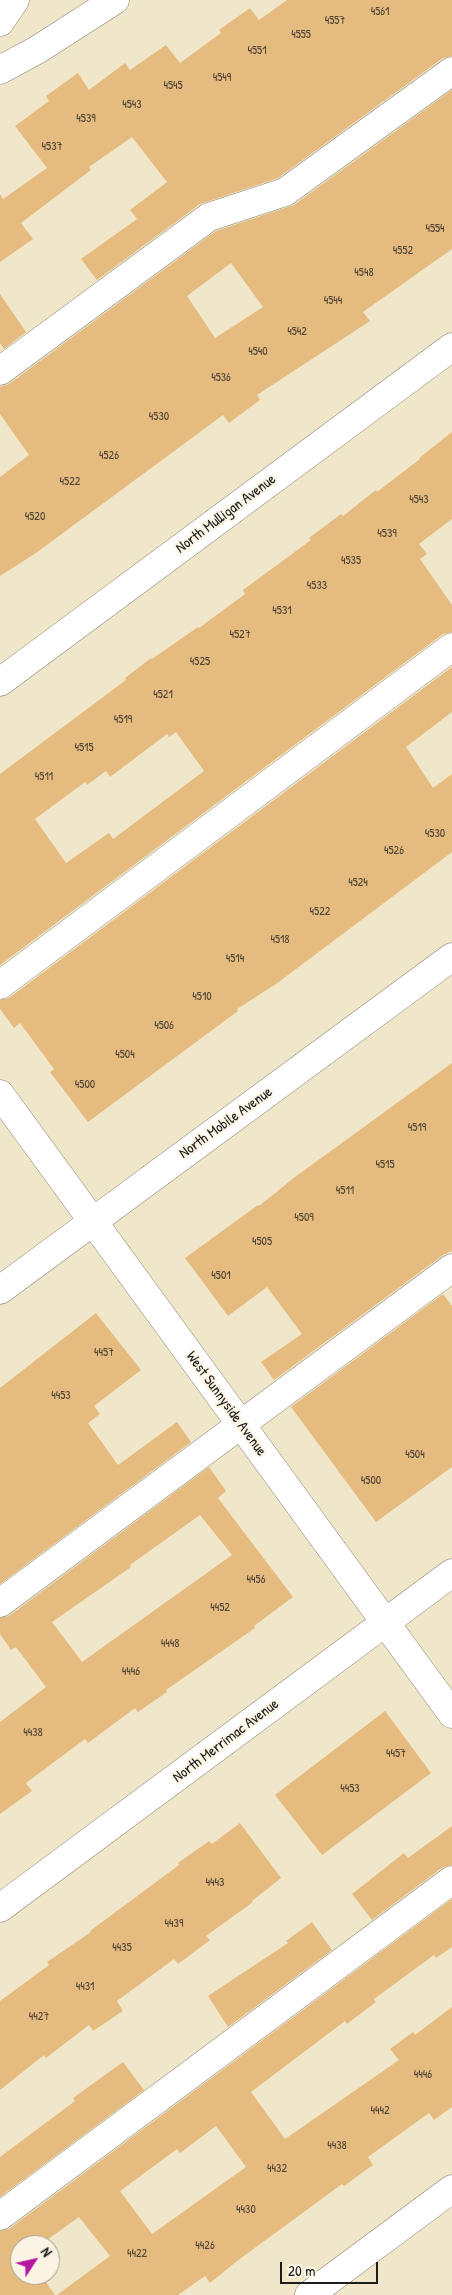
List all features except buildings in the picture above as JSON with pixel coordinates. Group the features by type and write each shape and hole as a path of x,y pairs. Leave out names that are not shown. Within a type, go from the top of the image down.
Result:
{"street":[{"path":"0,22 15,0"},
{"path":"0,70 37,50 115,0"},
{"path":"0,371 209,217 285,192 452,71"},
{"name":"North Mulligan Avenue","path":"0,682 452,347"},
{"path":"0,985 452,647"},
{"name":"North Mobile Avenue","path":"0,1290 452,957"},
{"name":"West Sunnyside Avenue","path":"0,1094 452,1714"},
{"path":"0,1603 452,1268"},
{"name":"North Merrimac Avenue","path":"0,1908 452,1574"},
{"path":"0,2216 452,1880"},
{"path":"309,2295 452,2189"}]}
